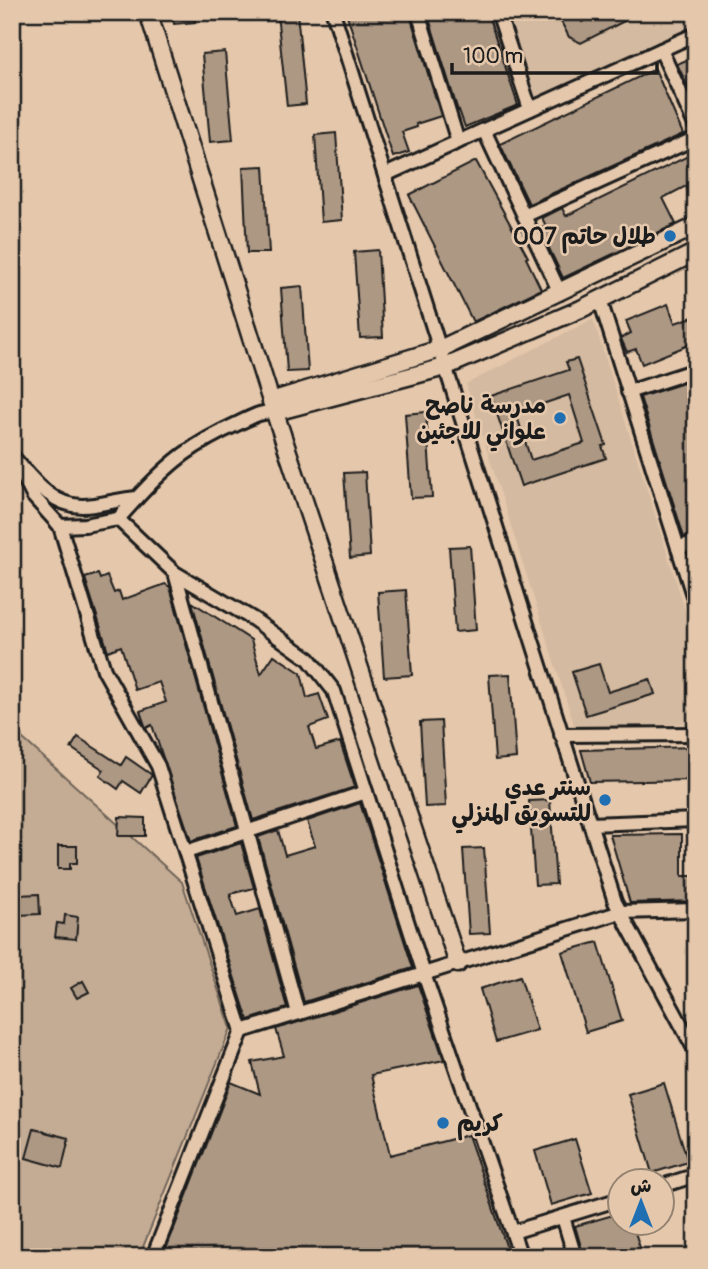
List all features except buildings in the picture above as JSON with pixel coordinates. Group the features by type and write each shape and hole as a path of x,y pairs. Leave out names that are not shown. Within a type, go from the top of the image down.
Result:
{"main road":[{"path":"147,15 270,408 458,964"},
{"path":"270,408 440,349 696,226"},
{"path":"270,408 445,367 600,300 696,252"}],"street":[{"path":"333,12 615,902 696,1052"},
{"path":"418,12 458,142"},
{"path":"498,12 530,109"},
{"path":"385,175 696,34"},
{"path":"661,50 696,127"},
{"path":"484,130 560,293"},
{"path":"524,216 696,138"},
{"path":"600,300 696,605"},
{"path":"628,392 696,370"},
{"path":"60,526 118,519 168,465 205,438 270,408"},
{"path":"13,456 44,491 64,504 84,506 137,498"},
{"path":"13,456 33,496 60,526 104,670 158,766 242,1031 153,1257"},
{"path":"118,519 175,573 253,619 309,659 334,691 424,974 521,1257"},
{"path":"678,548 696,542"},
{"path":"175,573 298,1013"},
{"path":"561,735 696,734"},
{"path":"186,852 366,792"},
{"path":"590,824 696,820"},
{"path":"242,1031 621,912 696,910"},
{"path":"676,1182 696,1175"},
{"path":"513,1232 606,1204"},
{"path":"563,1217 575,1257"}],"shaded area":[{"path":"507,12 696,12 696,25 535,99"},
{"path":"593,319 696,644 696,723 575,728 466,384"},
{"path":"12,729 182,882 231,1028 139,1257 12,1257"}],"place":[{"name":"طلال حاتم 007","path":"670,236"},
{"name":"مدرسة ناصح علواني للاجئين","path":"560,418"},
{"name":"سنتر عدي للتسويق المنزلي","path":"605,800"},
{"name":"كريم","path":"443,1123"}]}
